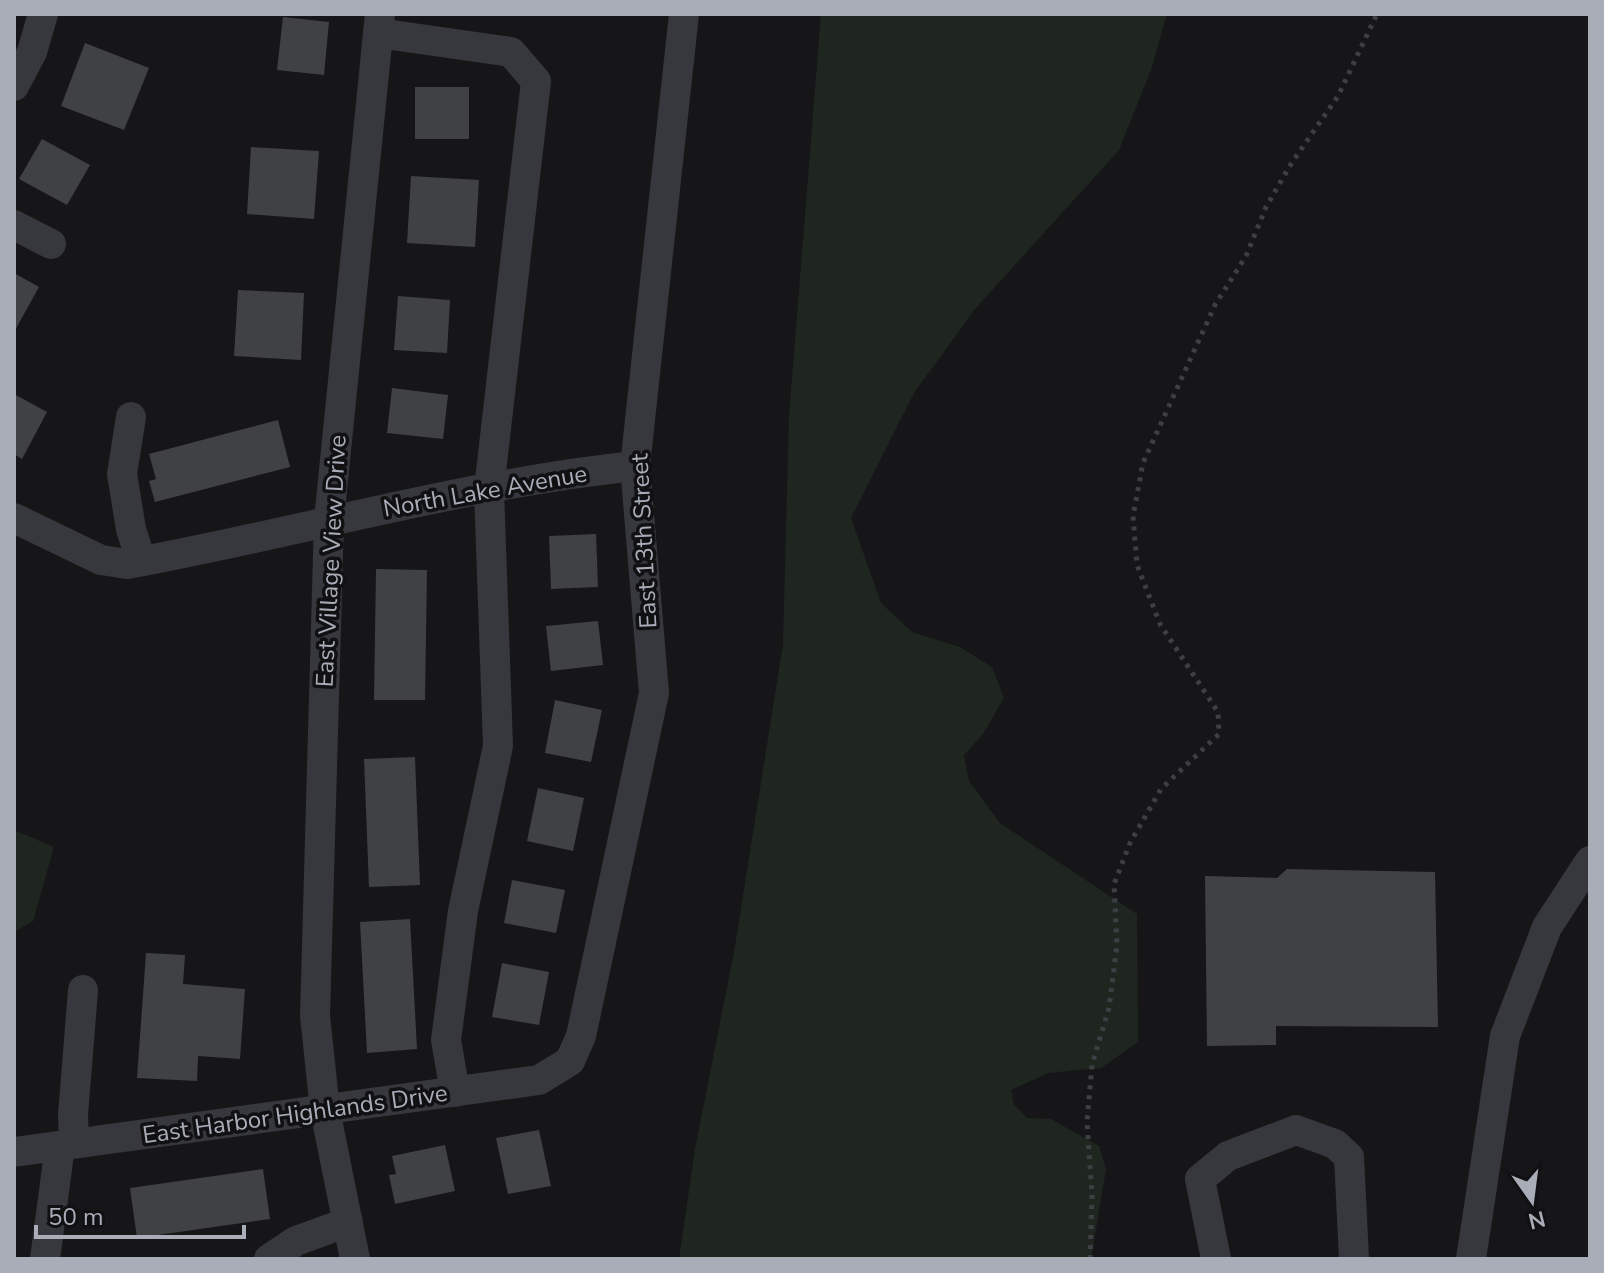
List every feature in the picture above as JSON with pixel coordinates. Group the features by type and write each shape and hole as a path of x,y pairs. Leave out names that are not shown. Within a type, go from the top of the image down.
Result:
{"street":[{"path":"14,86 32,52 43,14"},
{"name":"East 13th Street","path":"570,1061 581,1036 654,693 635,466 684,14"},
{"path":"379,23 511,52 536,81 489,489 498,746 463,911 446,1040 455,1092"},
{"name":"East Village View Drive","path":"325,1110 315,1016 329,520 379,23"},
{"path":"14,225 51,244"},
{"path":"131,417 122,474 131,529 141,561"},
{"name":"North Lake Avenue","path":"14,518 101,560 127,564 489,489 635,466"},
{"path":"1471,1259 1505,1036 1547,927 1590,861"},
{"path":"45,1259 73,1115 83,990"},
{"name":"East Harbor Highlands Drive","path":"14,1152 539,1080 570,1061"},
{"path":"325,1110 355,1259"},
{"path":"1216,1259 1200,1179 1228,1156 1296,1130 1335,1144 1349,1157 1354,1259"},
{"path":"269,1259 296,1241 348,1222"}],"path":[{"path":"1090,1259 1092,1195 1087,1122 1092,1065 1109,1008 1117,945 1114,884 1130,843 1161,789 1219,734 1218,712 1160,624 1137,565 1133,516 1143,463 1209,319 1246,256 1266,207 1291,164 1338,96 1377,14"}],"shaded area":[{"path":"821,14 1167,14 1151,70 1119,150 975,309 914,393 851,518 881,603 912,632 960,647 992,667 1004,698 983,734 964,755 969,781 1000,823 1137,914 1138,1042 1101,1068 1048,1073 1011,1090 1014,1105 1027,1118 1051,1119 1099,1146 1106,1169 1091,1259 679,1259 695,1149 734,952 783,644 789,416"},
{"path":"14,830 54,847 33,921 14,932"}],"building":[{"path":"283,17 329,22 324,75 277,70"},
{"path":"85,43 149,68 124,130 61,106"},
{"path":"415,87 469,87 469,139 415,139"},
{"path":"42,139 90,165 67,205 19,179"},
{"path":"251,147 319,151 314,219 247,214"},
{"path":"411,176 479,180 475,247 407,243"},
{"path":"14,273 39,287 14,332"},
{"path":"238,290 304,293 301,360 234,356"},
{"path":"398,296 450,300 447,353 394,350"},
{"path":"392,388 448,395 443,439 387,433"},
{"path":"14,394 47,412 22,459 14,454"},
{"path":"278,420 290,467 155,502 149,481 156,479 149,454"},
{"path":"596,534 598,587 551,589 549,536"},
{"path":"376,569 427,570 425,700 374,700"},
{"path":"598,621 603,665 551,671 546,626"},
{"path":"555,700 602,710 591,762 545,753"},
{"path":"415,757 420,885 369,887 364,759"},
{"path":"538,788 584,798 573,851 527,841"},
{"path":"1287,869 1435,872 1438,1027 1276,1026 1276,1045 1207,1046 1205,876 1277,878"},
{"path":"512,880 565,890 556,933 504,923"},
{"path":"410,919 417,1049 367,1053 360,922"},
{"path":"146,953 185,955 183,984 245,989 240,1059 198,1056 197,1081 137,1078"},
{"path":"502,963 549,972 539,1025 492,1017"},
{"path":"539,1130 551,1186 508,1194 496,1138"},
{"path":"445,1145 455,1191 395,1204 389,1175 396,1174 392,1156"},
{"path":"263,1169 270,1219 137,1238 130,1188"}]}
